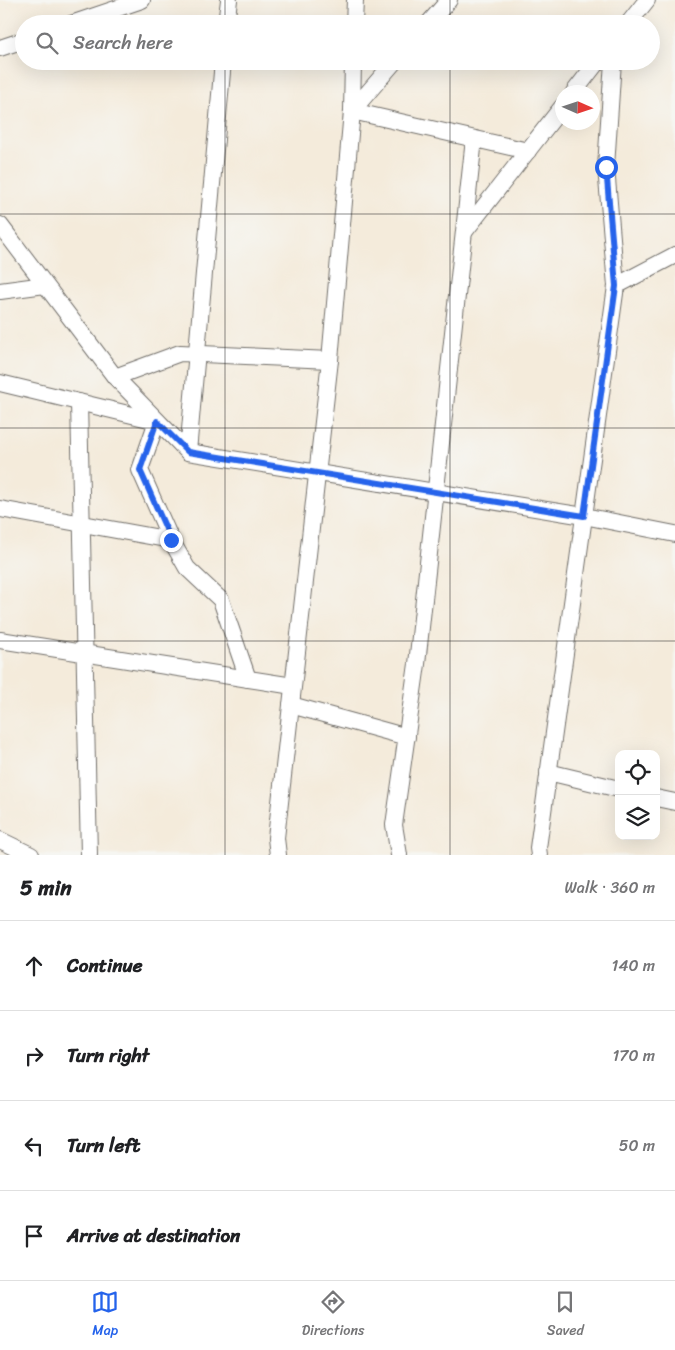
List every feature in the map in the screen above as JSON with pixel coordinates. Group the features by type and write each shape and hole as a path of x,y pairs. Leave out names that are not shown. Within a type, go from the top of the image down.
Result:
{"street":[{"path":"227,15 229,0"},
{"path":"354,15 355,0"},
{"path":"436,15 449,0"},
{"path":"635,15 647,0"},
{"path":"95,15 133,1"},
{"path":"0,48 15,43"},
{"path":"188,452 222,70"},
{"path":"278,855 276,838 330,360 352,111 353,70"},
{"path":"352,111 387,70"},
{"path":"579,85 591,70"},
{"path":"539,855 538,848 548,772 616,286 606,167 613,70"},
{"path":"352,111 528,151"},
{"path":"464,232 555,116"},
{"path":"399,855 394,825 417,664 474,139"},
{"path":"0,225 115,377 188,452 584,516 675,534"},
{"path":"616,286 675,255"},
{"path":"0,291 46,285"},
{"path":"115,377 180,353 330,360"},
{"path":"0,383 157,421"},
{"path":"79,402 89,855"},
{"path":"157,421 140,470 171,540 187,568 221,600 248,679"},
{"path":"0,510 171,540"},
{"path":"0,640 293,686"},
{"path":"291,705 407,737"},
{"path":"548,772 615,788"},
{"path":"660,799 675,802"},
{"path":"0,840 31,855"}],"route":[{"path":"171,540 140,470 157,421 188,452 584,516 616,286 606,167"}]}
